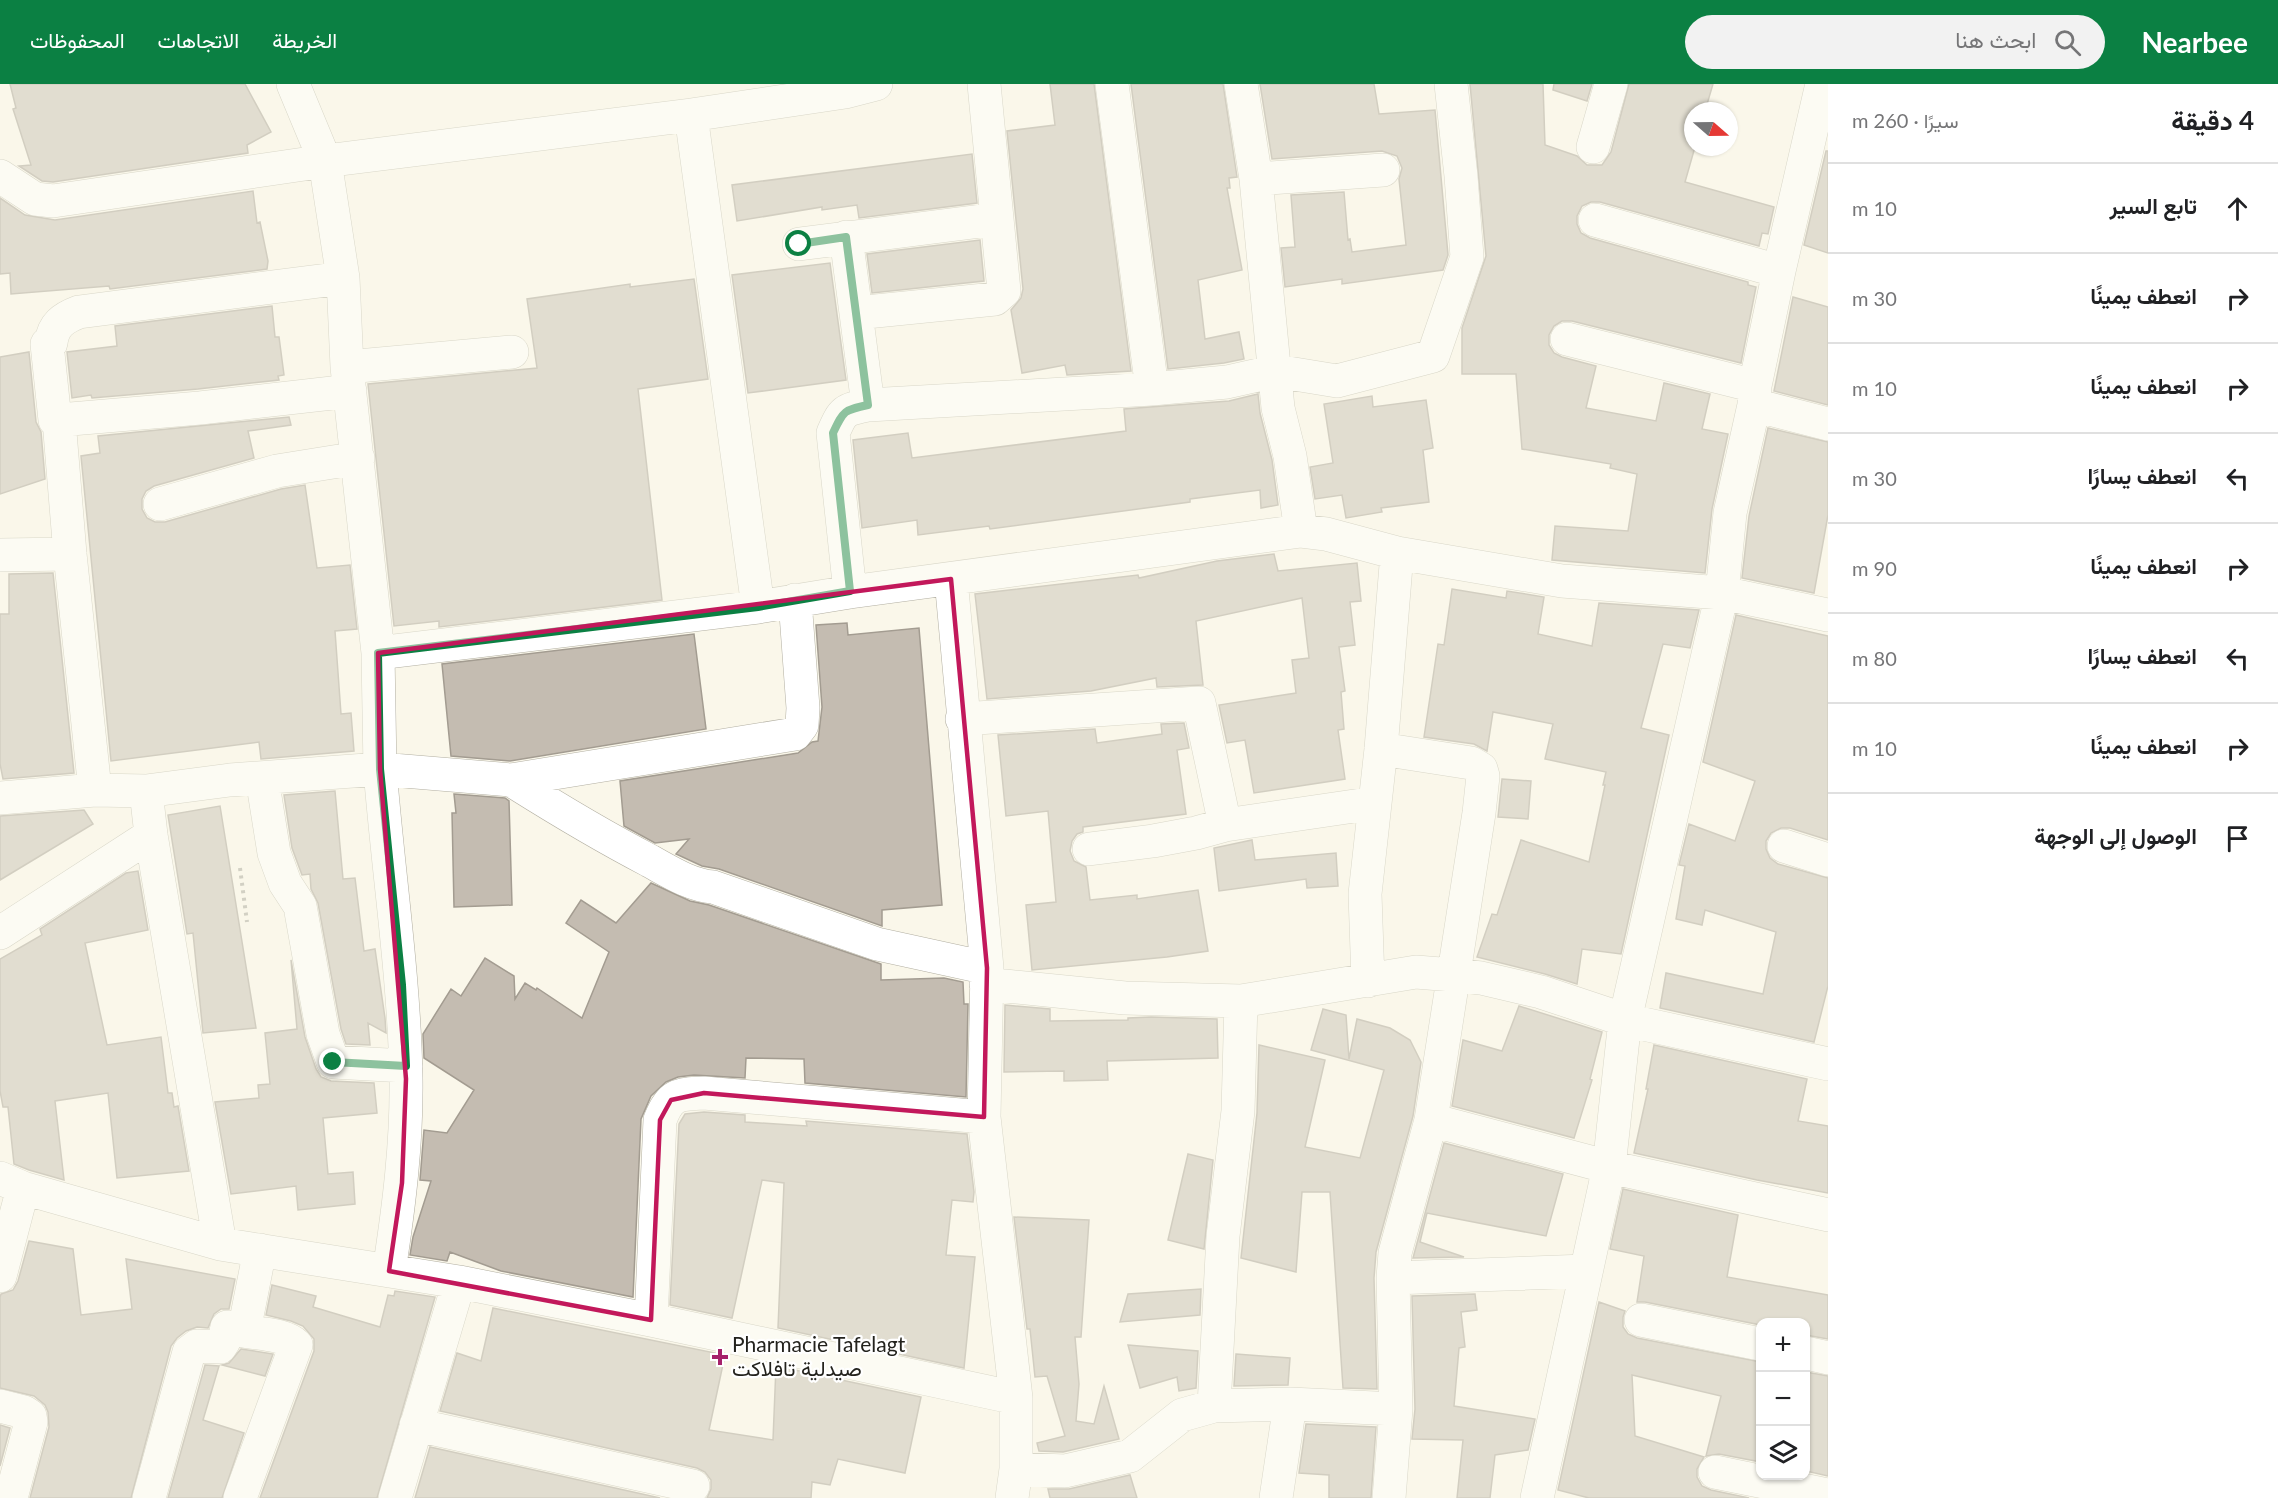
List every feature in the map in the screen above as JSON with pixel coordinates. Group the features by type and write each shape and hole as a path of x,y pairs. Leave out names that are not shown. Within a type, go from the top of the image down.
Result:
{"street":[{"path":"293,84 325,161 343,278 349,379 378,653 380,769 402,985 406,1066 402,1183 389,1271"},
{"path":"856,314 995,299 1002,295 1005,283 984,84"},
{"path":"1112,84 1152,390"},
{"path":"1241,84 1256,179 1278,408 1290,456 1301,531"},
{"path":"850,591 833,433 846,409 868,405 1152,390 1227,382 1276,371 1337,381 1433,356 1467,257 1451,84"},
{"path":"1593,147 1611,84"},
{"path":"1537,1498 1609,1167 1625,1020 1722,593 1730,513 1779,271 1822,84"},
{"path":"0,176 35,199 53,201 325,161 691,115 856,87"},
{"path":"691,115 758,607"},
{"path":"1256,179 1383,170"},
{"path":"799,244 997,219"},
{"path":"1595,220 1779,271"},
{"path":"846,237 868,405"},
{"path":"95,790 70,554 59,420 56,420 47,344 51,343 52,334 65,317 79,312 343,278"},
{"path":"1567,339 1754,395 1828,424"},
{"path":"59,420 200,408 349,379 512,352"},
{"path":"160,504 277,471 358,458"},
{"path":"378,653 758,607 850,591 1301,531 1326,534 1397,554 1562,581 1722,593 1828,615"},
{"path":"0,555 70,554"},
{"path":"1368,981 1365,894 1381,749 1397,554"},
{"path":"951,579 987,976 984,1117 1016,1398 1014,1484 1130,1456 1182,1415 1214,1406 1290,1404 1396,1408"},
{"path":"0,798 95,790 146,791 262,778 380,769 511,780 795,734 802,725 803,708 795,600"},
{"path":"962,719 1199,703 1225,825"},
{"path":"1381,749 1471,763 1481,769 1483,776 1431,1120 1395,1253 1393,1278 1396,1408 1389,1498"},
{"path":"262,778 274,853 285,883 300,906 323,1034 333,1062 406,1066"},
{"path":"511,780 599,835 669,872 877,944 987,976 1125,998 1241,1001 1416,972 1453,975 1481,978 1541,992 1625,1020 1828,1064"},
{"path":"146,791 151,835 220,1244"},
{"path":"1089,849 1175,837 1225,825 1375,803"},
{"path":"0,933 151,835"},
{"path":"1784,846 1828,860"},
{"path":"1214,1406 1223,1236 1238,1111 1241,1001"},
{"path":"651,1320 660,1120 665,1107 671,1100 681,1094 704,1093 984,1117"},
{"path":"1431,1120 1609,1167 1828,1215"},
{"path":"0,1276 12,1183 220,1244 459,1282 651,1320 1016,1398"},
{"path":"244,1330 260,1250"},
{"path":"1393,1278 1586,1271"},
{"path":"394,1498 459,1282"},
{"path":"1641,1320 1756,1343"},
{"path":"149,1498 189,1352 197,1346 220,1347 227,1327 283,1339 296,1345 240,1498"},
{"path":"1810,1354 1828,1358"},
{"path":"1276,1498 1290,1404"},
{"path":"0,1406 24,1412 30,1416 31,1422 11,1498"},
{"path":"416,1425 693,1486"},
{"path":"1715,1472 1828,1495"}],"highlighted area":[{"path":"951,579 987,968 984,1117 704,1093 671,1100 660,1120 651,1320 389,1271 402,1183 406,1079 380,769 378,653"}],"building":[{"path":"10,84 245,84 271,132 247,145 248,153 53,182 42,181 19,166 31,165 13,109 16,108"},
{"path":"1050,84 1094,84 1131,371 1067,375 1065,365 1022,373 1011,310 1021,298 1023,289 1007,131 1055,125"},
{"path":"1131,84 1223,84 1237,177 1229,178 1230,188 1227,188 1242,270 1198,280 1205,339 1239,332 1244,359 1168,369"},
{"path":"1260,84 1374,84 1379,114 1435,110 1448,255 1443,270 1342,284 1342,279 1285,287 1281,248 1295,247 1291,195 1344,192 1348,240 1350,239 1352,252 1406,245 1399,179 1402,168 1397,156 1382,151 1272,159"},
{"path":"1470,84 1543,84 1545,145 1577,156 1587,165 1602,165 1611,152 1629,84 1713,84 1708,102 1684,102 1684,156 1692,156 1685,182 1774,207 1768,234 1762,233 1759,246 1600,202 1591,202 1582,206 1577,216 1577,224 1581,233 1590,238 1748,282 1748,285 1756,287 1741,363 1572,321 1562,321 1554,326 1549,335 1549,345 1554,353 1596,366 1586,408 1656,421 1664,383 1710,394 1702,429 1728,434 1712,509 1705,573 1552,560 1555,526 1628,531 1637,474 1610,468 1611,464 1522,449 1516,374 1462,374 1462,328 1486,256"},
{"path":"1554,84 1592,84 1587,101 1553,90"},
{"path":"1826,151 1828,151 1828,253 1804,245"},
{"path":"972,154 977,203 859,218 857,205 822,210 822,207 737,221 732,185"},
{"path":"253,191 257,223 260,222 268,261 267,269 110,289 109,286 11,294 10,273 0,274 0,198 25,215 55,220"},
{"path":"980,240 984,281 872,293 867,254"},
{"path":"830,263 846,380 748,393 732,275"},
{"path":"694,279 708,379 638,389 662,600 439,627 439,621 394,626 368,384 537,368 527,299 630,284 630,287"},
{"path":"1793,297 1828,307 1828,405 1774,391"},
{"path":"272,306 275,337 279,337 284,375 278,376 279,380 198,389 72,398 67,352 117,346 115,326"},
{"path":"29,352 36,422 41,432 45,479 0,494 0,357"},
{"path":"1258,394 1260,413 1272,460 1278,505 1261,508 1260,490 1190,499 1190,502 990,529 989,526 918,535 917,520 862,528 853,440 908,433 912,458 1126,431 1124,409 1229,401"},
{"path":"1372,396 1373,407 1426,400 1433,448 1423,450 1429,502 1381,508 1382,512 1346,518 1342,495 1315,499 1310,467 1333,463 1324,404"},
{"path":"289,417 291,425 248,431 254,458 154,486 146,491 142,499 142,509 147,518 155,522 165,522 281,489 305,485 317,568 350,565 357,629 335,631 341,714 351,713 354,751 261,759 259,742 111,761 81,456 100,453 98,436"},
{"path":"1768,428 1828,442 1828,515 1814,593 1742,578 1749,516"},
{"path":"1274,554 1278,571 1357,563 1361,601 1350,602 1355,645 1339,647 1345,691 1341,692 1344,729 1338,730 1345,779 1254,793 1245,740 1227,743 1219,705 1296,693 1292,660 1309,658 1302,598 1196,621 1203,685 1157,687 1156,678 1091,691 987,699 975,594 1138,575 1139,578 1217,561"},
{"path":"53,573 74,773 3,779 0,764 0,614 9,614 9,574"},
{"path":"1452,589 1506,598 1507,591 1544,597 1538,634 1592,646 1599,603 1699,610 1690,648 1663,644 1641,728 1669,735 1621,954 1582,949 1577,984 1477,957 1492,914 1497,915 1521,840 1589,862 1606,772 1545,759 1553,724 1493,712 1487,751 1474,744 1424,737 1438,644 1444,645"},
{"path":"1736,615 1828,636 1828,840 1790,828 1781,828 1771,833 1766,841 1766,849 1770,858 1778,864 1828,878 1828,986 1814,1042 1660,1008 1666,973 1763,994 1776,932 1705,910 1702,925 1676,919 1685,866 1679,865 1689,824 1735,841 1755,781 1703,762"},
{"path":"847,623 848,635 919,628 942,905 882,910 882,926 719,869 702,866 676,854 689,839 655,843 624,826 620,781 798,753 812,742 818,741 822,707 816,625"},
{"path":"694,634 706,729 510,761 451,756 442,664"},
{"path":"1184,723 1189,748 1177,750 1186,814 1083,827 1083,832 1077,834 1072,841 1070,851 1074,861 1086,867 1090,900 1137,895 1137,899 1198,890 1208,951 1032,970 1026,905 1056,902 1048,811 1006,816 998,735 1095,729 1097,743 1162,734 1161,724"},
{"path":"1502,779 1531,781 1528,819 1498,817"},
{"path":"335,791 343,879 355,878 364,951 375,949 385,1018 386,1033 368,1023 370,1045 346,1044 341,1029 318,903 311,889 310,874 302,875 292,848 284,795"},
{"path":"454,794 505,798 509,801 512,905 454,907 452,813 456,813"},
{"path":"220,806 256,1028 203,1033 193,933 187,934 168,815"},
{"path":"84,810 93,824 0,880 0,816"},
{"path":"1252,840 1255,860 1336,853 1338,886 1307,888 1306,879 1219,891 1214,848"},
{"path":"138,871 148,930 85,943 107,1045 161,1037 168,1093 172,1093 174,1107 178,1106 189,1171 117,1178 108,1093 55,1101 64,1180 29,1170 14,1164 8,1107 3,1107 0,1091 0,959 42,935 40,929 126,873"},
{"path":"651,883 690,901 709,905 881,964 881,980 944,978 963,982 964,1004 968,1004 966,1097 805,1083 804,1059 746,1058 745,1078 694,1075 678,1077 666,1082 651,1096 641,1119 633,1297 501,1271 450,1252 447,1261 410,1255 413,1237 431,1181 420,1180 424,1130 447,1133 474,1090 424,1058 423,1034 451,989 461,996 485,958 514,976 515,999 525,983 536,990 537,988 582,1018 609,952 566,923 581,900 616,923"},
{"path":"291,960 305,1037 321,1077 331,1081 374,1083 377,1113 323,1118 328,1174 353,1172 355,1204 298,1210 296,1186 231,1194 215,1102 259,1098 258,1085 270,1084 265,1033 297,1029"},
{"path":"1005,1005 1050,1009 1050,1021 1128,1020 1128,1018 1151,1017 1217,1019 1218,1058 1107,1061 1108,1080 1064,1081 1064,1071 1004,1072"},
{"path":"1519,1006 1602,1032 1590,1079 1592,1080 1574,1138 1452,1106 1463,1040 1502,1051"},
{"path":"1323,1009 1346,1015 1349,1059 1357,1019 1390,1028 1410,1040 1421,1062 1413,1116 1376,1252 1374,1278 1377,1389 1343,1388 1330,1192 1302,1192 1296,1272 1241,1258 1257,1113 1259,1045 1325,1060 1305,1147 1360,1158 1384,1070 1311,1050"},
{"path":"1654,1045 1807,1079 1798,1121 1828,1126 1828,1193 1634,1153 1648,1089 1646,1089"},
{"path":"704,1112 745,1115 745,1122 807,1126 806,1121 967,1134 974,1192 973,1202 952,1200 946,1255 975,1257 964,1368 778,1328 784,1183 762,1180 732,1318 670,1305 679,1124 685,1114"},
{"path":"1444,1143 1563,1174 1546,1236 1427,1213 1420,1242 1464,1257 1413,1258"},
{"path":"1188,1154 1213,1160 1204,1249 1168,1240"},
{"path":"1623,1189 1738,1215 1727,1277 1828,1295 1828,1339 1810,1336 1810,1318 1756,1318 1756,1324 1637,1302 1644,1256 1610,1249"},
{"path":"1014,1217 1089,1220 1081,1337 1075,1337 1079,1384 1076,1421 1094,1424 1104,1386 1119,1439 1063,1452 1039,1451 1037,1443 1065,1436 1047,1376 1035,1377"},
{"path":"29,1241 73,1249 81,1315 132,1309 126,1259 235,1279 229,1309 221,1309 214,1314 208,1328 197,1327 186,1331 171,1346 131,1498 30,1498 49,1427 48,1412 45,1405 34,1396 0,1388 0,1297 1,1294 13,1290 18,1281"},
{"path":"272,1285 316,1296 313,1307 380,1327 388,1295 394,1296 395,1291 435,1297 377,1498 260,1498 314,1351 314,1339 303,1326 266,1315"},
{"path":"1201,1289 1200,1315 1120,1322 1128,1294"},
{"path":"1475,1294 1477,1310 1461,1312 1465,1347 1459,1348 1454,1406 1535,1419 1528,1450 1495,1455 1490,1498 1457,1498 1463,1440 1412,1439 1415,1409 1412,1296"},
{"path":"1599,1302 1625,1311 1623,1327 1628,1334 1637,1338 1756,1361 1756,1461 1719,1454 1706,1456 1721,1396 1632,1375 1635,1436 1704,1457 1697,1469 1697,1477 1702,1486 1749,1498 1589,1498 1558,1490"},
{"path":"493,1308 725,1355 709,1430 773,1440 776,1366 921,1397 905,1473 838,1459 830,1485 812,1482 811,1498 707,1498 711,1489 711,1480 705,1472 697,1468 440,1411 457,1353 481,1361"},
{"path":"1128,1345 1198,1351 1196,1388 1179,1391 1177,1377 1140,1388"},
{"path":"241,1349 273,1354 265,1376 222,1365 229,1363"},
{"path":"1236,1354 1290,1358 1288,1385 1234,1386"},
{"path":"205,1365 219,1366 203,1420 244,1433 222,1498 168,1498"},
{"path":"1810,1373 1828,1376 1828,1476 1810,1472"},
{"path":"1306,1424 1376,1427 1371,1498 1329,1498 1329,1475 1299,1473"},
{"path":"0,1425 10,1428 0,1466"},
{"path":"430,1447 660,1498 415,1498"},
{"path":"1130,1475 1137,1498 1050,1498 1048,1489 1069,1489"}],"place":[{"name":"Pharmacie Tafelagt صيدلية تافلاكت","path":"720,1357"}],"route":[{"path":"333,1062 406,1066 402,985 385,836 380,769 378,653 758,607 850,591 833,433 846,409 868,405 846,237 799,244"}]}
